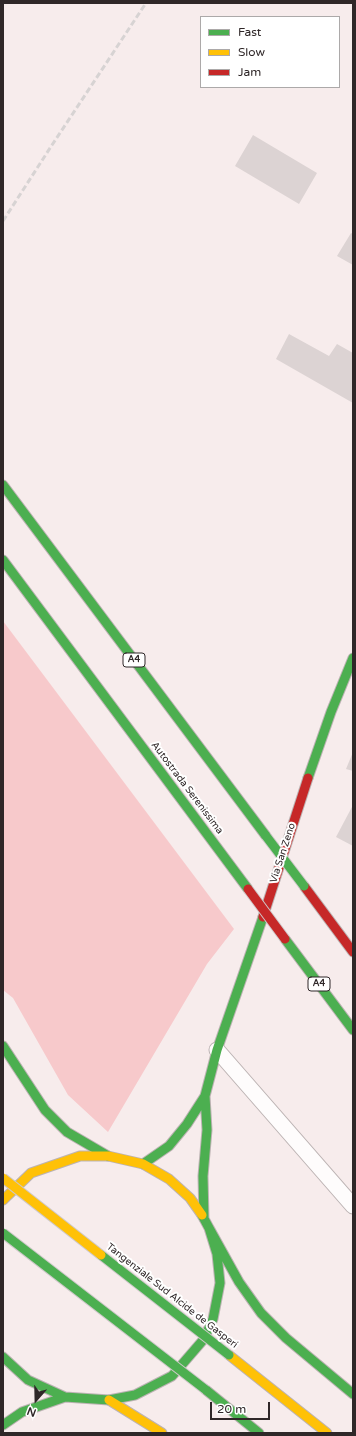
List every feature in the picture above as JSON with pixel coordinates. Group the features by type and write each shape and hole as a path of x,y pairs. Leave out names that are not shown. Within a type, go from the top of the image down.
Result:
{"main road":[{"name":"A4","path":"3,485 353,952"},
{"name":"Autostrada Serenissima","path":"3,560 353,1030"},
{"name":"Via San Zeno","path":"204,1219 203,1176 207,1130 205,1096 217,1050 252,950 299,804 331,712 353,658"},
{"path":"3,1046 45,1110 67,1132 108,1156"},
{"name":"Via San Zeno","path":"143,1164 169,1146 187,1124 205,1096"},
{"name":"Via San Zeno","path":"3,1200 31,1173 80,1156 108,1156 143,1164 170,1179 190,1198 204,1219 209,1228 217,1254 220,1283 213,1319 204,1339 172,1376 135,1395 109,1400 65,1397 28,1380 3,1358"},
{"name":"Tangenziale Sud Alcide de Gasperi","path":"3,1178 229,1354 327,1433"},
{"path":"209,1228 239,1282 261,1313 286,1338 353,1394"},
{"path":"3,1232 259,1433"},
{"name":"Via San Zeno","path":"3,1425 22,1412 65,1397"},
{"path":"109,1400 162,1433"}],"street":[{"path":"217,1050 353,1206"}],"shaded area":[{"path":"3,621 234,929 207,964 108,1132 68,1095 13,998 3,990"}],"building":[{"path":"253,135 317,173 299,204 235,166"},
{"path":"351,233 353,234 353,265 337,256"},
{"path":"289,334 329,356 337,344 353,353 353,403 276,359"},
{"path":"353,752 353,771 346,769"},
{"path":"353,805 353,846 336,837"}],"railway":[{"path":"3,221 146,3"}],"traffic: fast":[{"path":"3,485 266,836"},
{"path":"3,560 248,889"},
{"path":"308,778 331,712 353,658"},
{"path":"266,836 304,886"},
{"path":"143,1164 169,1146 187,1124 205,1096 217,1050 263,917"},
{"path":"285,939 353,1030"},
{"path":"3,1046 45,1110 67,1132 108,1156"},
{"path":"204,1219 203,1176 207,1130 205,1096"},
{"path":"3,1357 28,1380 65,1397 109,1400 135,1395 172,1376 204,1339 213,1319 220,1283 217,1254 209,1228 202,1215"},
{"path":"209,1228 239,1282 261,1313 286,1338 353,1394"},
{"path":"3,1233 206,1390"},
{"path":"101,1255 229,1355"},
{"path":"206,1390 259,1433"},
{"path":"3,1425 22,1412 65,1397"}],"traffic: slow":[{"path":"3,1200 31,1173 80,1156 108,1156 143,1164 169,1179 190,1198 202,1215"},
{"path":"3,1178 101,1255"},
{"path":"229,1355 327,1433"},
{"path":"109,1400 162,1433"}],"traffic: jam":[{"path":"263,917 308,778"},
{"path":"304,886 353,952"},
{"path":"248,889 285,939"}]}
